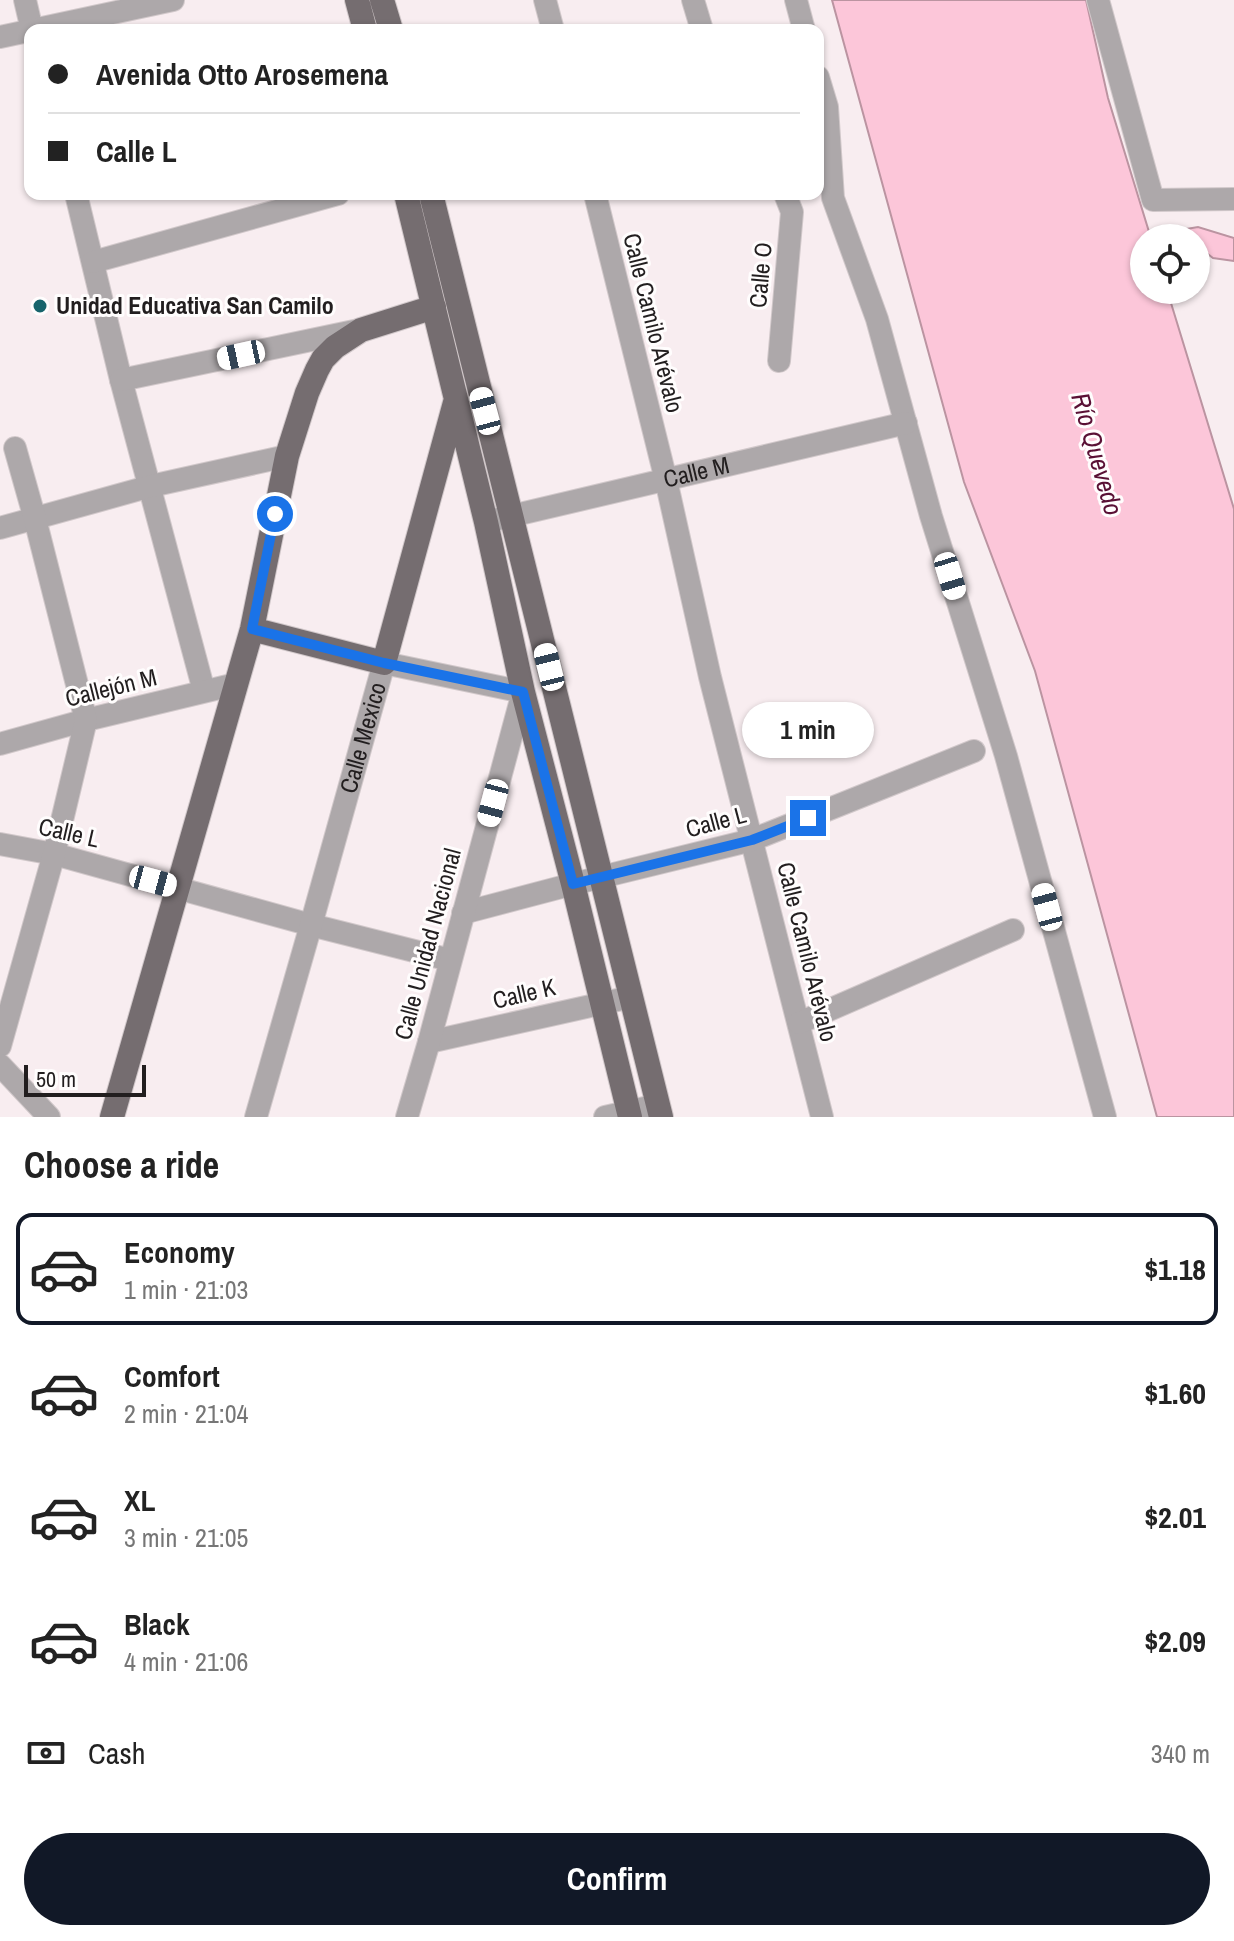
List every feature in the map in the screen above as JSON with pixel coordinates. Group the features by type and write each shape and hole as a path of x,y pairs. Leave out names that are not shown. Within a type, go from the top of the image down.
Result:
{"main road":[{"path":"357,0 363,24"},
{"path":"382,0 389,24"},
{"path":"407,200 457,396 523,692 602,1003 621,1115"},
{"path":"432,200 660,1111"},
{"path":"112,1117 252,629 287,456 307,393 323,359 335,347 361,330 434,307"},
{"name":"Calle Mexico","path":"384,663 457,396 471,358"},
{"path":"252,629 384,663"}],"street":[{"path":"25,0 31,24"},
{"path":"56,24 173,0"},
{"path":"545,0 551,24"},
{"path":"693,0 700,24"},
{"path":"796,0 802,24"},
{"path":"1098,0 1153,200 1234,199"},
{"path":"0,37 24,31"},
{"path":"824,97 833,198 877,319 931,516 1006,756 1105,1117"},
{"path":"78,200 121,380 204,691"},
{"path":"93,262 316,200"},
{"name":"Calle Camilo Arévalo","path":"596,200 666,480 710,677 822,1117"},
{"name":"Calle O","path":"779,361 792,212 787,200"},
{"path":"121,380 361,330"},
{"name":"Calle M","path":"486,522 906,423"},
{"path":"0,1046 54,854 86,720 15,448"},
{"path":"0,528 151,486 287,456"},
{"path":"384,663 523,692"},
{"name":"Calle Mexico","path":"256,1117 384,663"},
{"name":"Callejón M","path":"0,744 236,684"},
{"name":"Calle Unidad Nacional","path":"407,1117 523,692"},
{"name":"Calle L","path":"463,913 752,840 974,751"},
{"name":"Calle L","path":"0,844 54,854 450,960"},
{"path":"799,1023 1013,930"},
{"name":"Calle K","path":"429,1042 631,997"},
{"path":"0,1065 49,1117"},
{"path":"621,1115 660,1111"}],"water":[{"name":"Río Quevedo","path":"832,0 1086,0 1108,98 1147,224 1130,224 1130,304 1171,304 1234,509 1234,1117 1157,1117 1035,671 964,482"},
{"path":"1210,231 1234,238 1234,261 1210,256"}],"place":[{"name":"Unidad Educativa San Camilo","path":"40,306"}],"route":[{"path":"275,514 252,629 384,663 523,692 573,884 752,840 808,818"}]}
